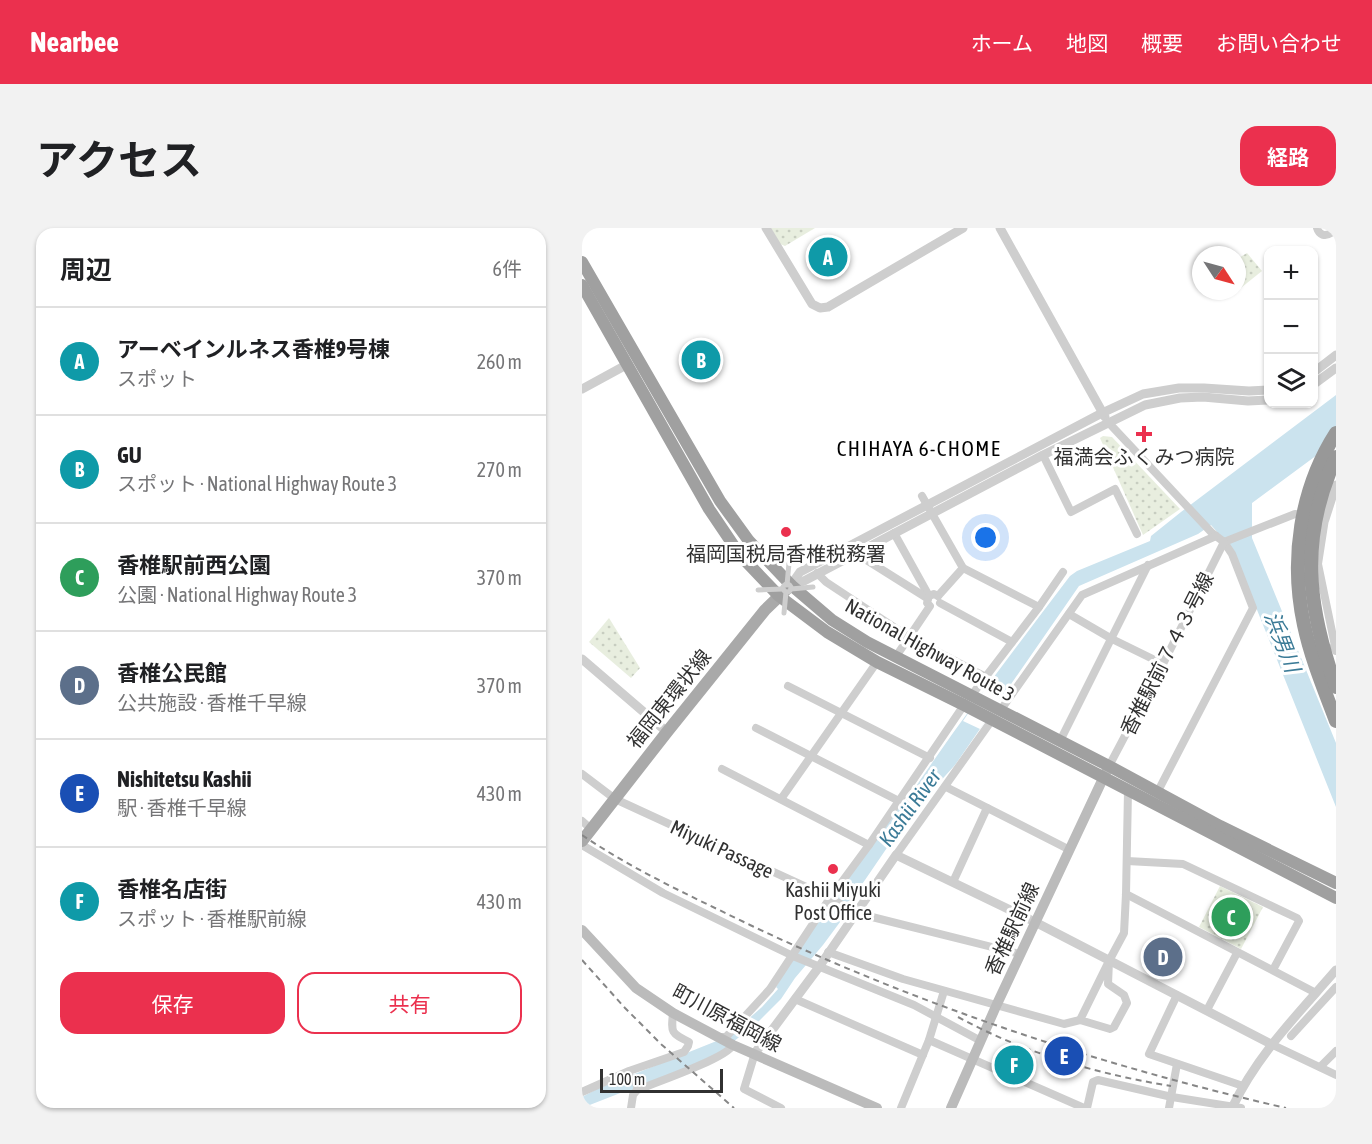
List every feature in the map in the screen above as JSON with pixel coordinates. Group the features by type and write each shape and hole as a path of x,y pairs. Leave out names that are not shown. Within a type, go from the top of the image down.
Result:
{"highway":[{"name":"National Highway Route 3","path":"582,262 720,501 786,589 827,632 877,662 968,700"},
{"name":"National Highway Route 3","path":"582,285 709,509 740,555 832,620 968,700 1106,772 1157,793 1336,883"},
{"path":"1336,433 1310,488 1300,536 1298,579 1304,626 1336,721"},
{"path":"1336,457 1316,515 1310,558 1310,578 1317,624 1336,687"},
{"name":"National Highway Route 3","path":"996,715 1060,741 1106,772 1128,791 1336,898"}],"main road":[{"name":"福岡東環状線","path":"582,843 587,825 615,799 765,610 786,589"},
{"name":"香椎駅前線","path":"951,1108 996,1004 1106,772"},
{"name":"町川原福岡線","path":"582,930 636,988 673,1013 733,1045 877,1108"}],"street":[{"path":"766,228 812,304 820,308 828,307 963,228"},
{"path":"1000,228 1102,413 1108,422 1224,542 1232,554 1253,608 1157,793"},
{"path":"1317,228 1321,234 1334,233"},
{"path":"1318,369 1336,355"},
{"path":"582,389 628,364"},
{"path":"1318,381 1336,368"},
{"path":"786,589 894,533 930,509 1102,413 1143,394 1179,388 1264,390"},
{"path":"786,589 800,572 1145,405 1180,398 1264,400"},
{"path":"1043,455 1071,512 1114,489 1137,534"},
{"path":"1336,485 1325,519 1318,564 1336,648"},
{"path":"922,496 963,568 1039,607"},
{"path":"1224,542 1295,514 1325,519"},
{"path":"894,533 929,600"},
{"path":"781,1108 744,1089 755,1053 819,967 852,910 946,787 1082,595 1214,534"},
{"name":"香椎駅前７４３号線","path":"1106,772 1224,542"},
{"path":"859,551 865,559 929,600 936,607 963,568"},
{"path":"784,613 789,563"},
{"path":"1060,741 1148,565"},
{"path":"717,1037 726,1037 770,989 968,700 1063,572"},
{"path":"817,573 826,582 909,637 986,677"},
{"path":"758,590 813,587"},
{"path":"895,658 934,594 939,600 1012,642"},
{"path":"1069,614 1112,639 1163,664"},
{"path":"582,659 667,732"},
{"path":"781,799 877,662"},
{"path":"788,686 930,758"},
{"path":"756,728 899,801"},
{"path":"722,769 869,845"},
{"name":"Miyuki Passage","path":"582,774 615,799 852,910 1020,954"},
{"path":"946,787 1070,850"},
{"path":"1080,1020 1124,933 1128,791"},
{"path":"953,882 987,808"},
{"path":"582,843 663,893 793,956 914,1005 981,1041"},
{"path":"896,855 1035,922 1271,1044 1336,1075"},
{"path":"1127,861 1183,864 1297,918 1299,921 1273,970"},
{"path":"1126,894 1316,993"},
{"path":"828,952 903,979 1064,1024 1080,1020 1110,1029 1127,1003 1124,995 1108,984 1109,961"},
{"path":"1207,1010 1238,953"},
{"path":"929,1040 1086,1108 1093,1082 1098,1080 1172,1097 1235,1108 1243,1086 1271,1044 1336,970"},
{"path":"1291,1036 1336,987"},
{"path":"901,1108 929,1040 944,991"},
{"path":"1177,995 1149,1054 1243,1086"},
{"path":"795,999 923,1055"},
{"path":"582,1092 630,1071 684,1052 688,1042 674,1035 673,1013"},
{"path":"631,1108 633,1095 637,1090 716,1058 731,1050 733,1045"},
{"path":"1320,1067 1336,1051"},
{"path":"1169,1108 1177,1064"},
{"path":"630,1071 637,1090"}],"green space":[{"path":"771,228 815,228 785,246 780,244"},
{"path":"1246,254 1262,271 1246,284"},
{"path":"1112,437 1180,509 1143,535 1100,438"},
{"path":"609,618 640,668 631,678 589,642"},
{"path":"1220,886 1263,907 1241,949 1199,927"}],"water":[{"path":"1336,395 1336,441 1252,503 1252,538 1336,743 1336,807 1233,550 1211,525 1198,534 1079,586 955,765 908,817 852,899 843,918 781,999 758,1022 733,1042 725,1052 632,1091 628,1090 582,1108 582,1097 729,1036 762,1007 778,989 776,987 798,949 898,808 908,798 967,714 1070,576 1150,541 1151,536 1181,512"}],"pier":[{"path":"984,690 1001,699 980,729 963,721"}],"railway":[{"path":"582,835 643,872 686,894 880,982 1013,1031 1081,1053 1286,1108"},
{"path":"582,960 662,1045 734,1108"},
{"path":"958,1017 1009,1041 1062,1060 1116,1075 1171,1086"}],"place":[{"name":"アーベインルネス香椎9号棟","path":"828,257"},
{"name":"GU","path":"701,360"},
{"name":"福満会ふくみつ病院","path":"1144,434"},
{"name":"福岡国税局香椎税務署","path":"786,532"},
{"name":"Kashii Miyuki Post Office","path":"833,869"},
{"name":"香椎駅前西公園","path":"1231,917"},
{"name":"香椎公民館","path":"1163,957"},
{"name":"Nishitetsu Kashii","path":"1064,1056"},
{"name":"香椎名店街","path":"1014,1065"}],"district":[{"name":"CHIHAYA 6-CHOME","path":"919,449"}],"water label":[{"name":"浜男川","path":"1282,642"},
{"name":"Kashii River","path":"910,808"}]}
